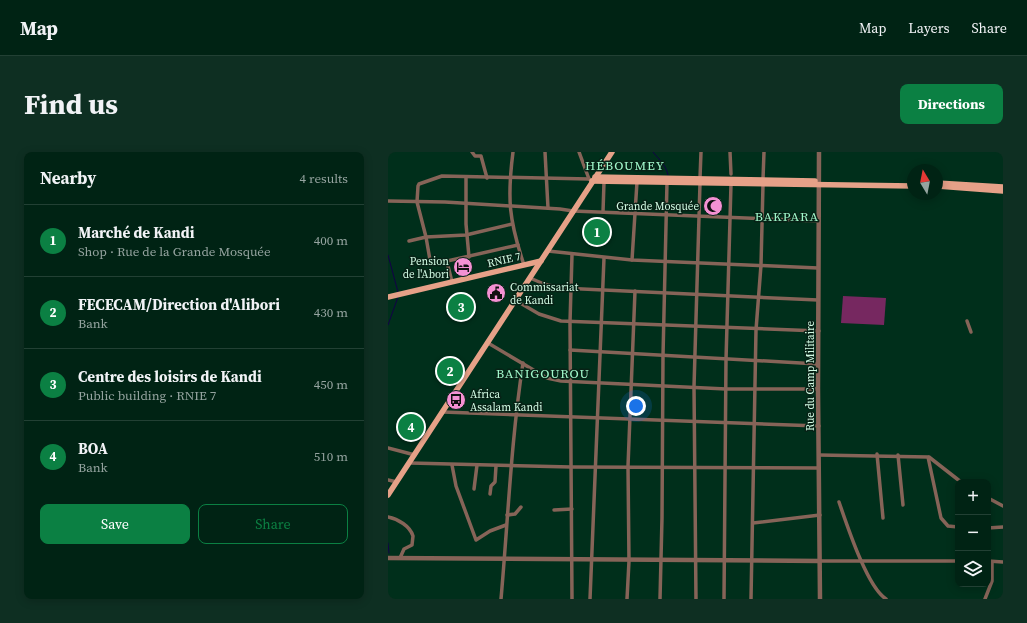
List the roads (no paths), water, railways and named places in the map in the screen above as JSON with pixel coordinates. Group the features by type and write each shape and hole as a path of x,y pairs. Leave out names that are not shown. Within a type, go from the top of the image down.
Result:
{"main road":[{"path":"388,495 548,251 592,179 612,152"},
{"path":"592,179 907,186"},
{"path":"592,179 604,182 700,181 730,184 763,182"},
{"path":"820,183 907,182"},
{"path":"943,182 1003,187"},
{"path":"943,186 1003,191"},
{"name":"RNIE 7","path":"388,297 541,261"}],"street":[{"path":"472,152 475,156 481,156 487,178"},
{"path":"513,152 509,178 509,207 512,224 524,265"},
{"path":"545,152 548,208"},
{"path":"518,245 447,262 434,264 430,262 426,237 417,202 419,184 442,176 466,178 592,179 580,152"},
{"path":"696,599 694,388 701,152"},
{"path":"730,152 731,174"},
{"path":"751,599 756,330 761,266 764,152"},
{"name":"Rue du Camp Militaire","path":"819,152 818,389 820,599"},
{"path":"466,178 466,235 469,257"},
{"path":"603,212 604,182"},
{"path":"632,260 637,182"},
{"path":"660,599 667,182"},
{"path":"724,599 726,329 730,184"},
{"path":"388,201 548,208 573,212 667,214 819,221"},
{"path":"409,240 426,237 466,235 512,224"},
{"path":"548,251 572,255 632,260 697,264 818,268"},
{"path":"572,255 570,322 573,560 572,599"},
{"path":"590,599 594,467 604,258"},
{"path":"447,262 452,282"},
{"path":"530,278 551,286 572,288 603,288 635,291 818,300"},
{"path":"627,599 629,561 628,466 635,291"},
{"path":"515,300 550,319 570,322 696,326 726,329 819,331"},
{"path":"967,321 970,332"},
{"path":"488,343 552,380 632,386 756,390 818,389"},
{"path":"570,350 818,364"},
{"path":"501,599 505,559 510,466 522,363"},
{"path":"443,412 597,419 819,426"},
{"path":"388,448 415,455"},
{"path":"819,454 877,454 928,457 957,479"},
{"path":"877,454 883,518"},
{"path":"898,455 903,505"},
{"path":"928,457 941,518 948,526 955,527"},
{"path":"410,463 571,467 628,466 753,469 819,468"},
{"path":"452,465 456,486 476,540 490,531 506,525"},
{"path":"474,489 477,465"},
{"path":"490,494 491,486 495,482 496,466"},
{"path":"388,480 397,482"},
{"path":"991,500 1003,506"},
{"path":"839,502 862,561 879,593 886,599"},
{"path":"507,515 515,514 522,507"},
{"path":"554,510 572,509"},
{"path":"753,523 820,515"},
{"path":"388,517 397,520 406,526 413,536 412,545 404,549 400,558"},
{"path":"991,528 1003,527"},
{"path":"388,558 629,561 955,561"},
{"path":"991,562 1003,562"},
{"path":"991,571 991,583"},
{"path":"985,599 989,587"}],"waterway":[{"path":"653,152 664,165 668,175"},
{"path":"388,255 398,292"},
{"path":"388,325 398,297"},
{"path":"388,543 389,553"}],"place":[{"name":"Grande Mosquée","path":"713,206"},
{"name":"Marché de Kandi","path":"597,232"},
{"name":"Pension de l'Abori","path":"463,267"},
{"name":"Commissariat de Kandi","path":"496,293"},
{"name":"Centre des loisirs de Kandi","path":"461,307"},
{"name":"FECECAM/Direction d'Alibori","path":"450,371"},
{"name":"Africa Assalam Kandi","path":"456,400"},
{"name":"BOA","path":"411,427"}],"district":[{"name":"HÉBOUMEY","path":"625,165"},
{"name":"BAKPARA","path":"787,216"},
{"name":"BANIGOUROU","path":"543,373"}]}
